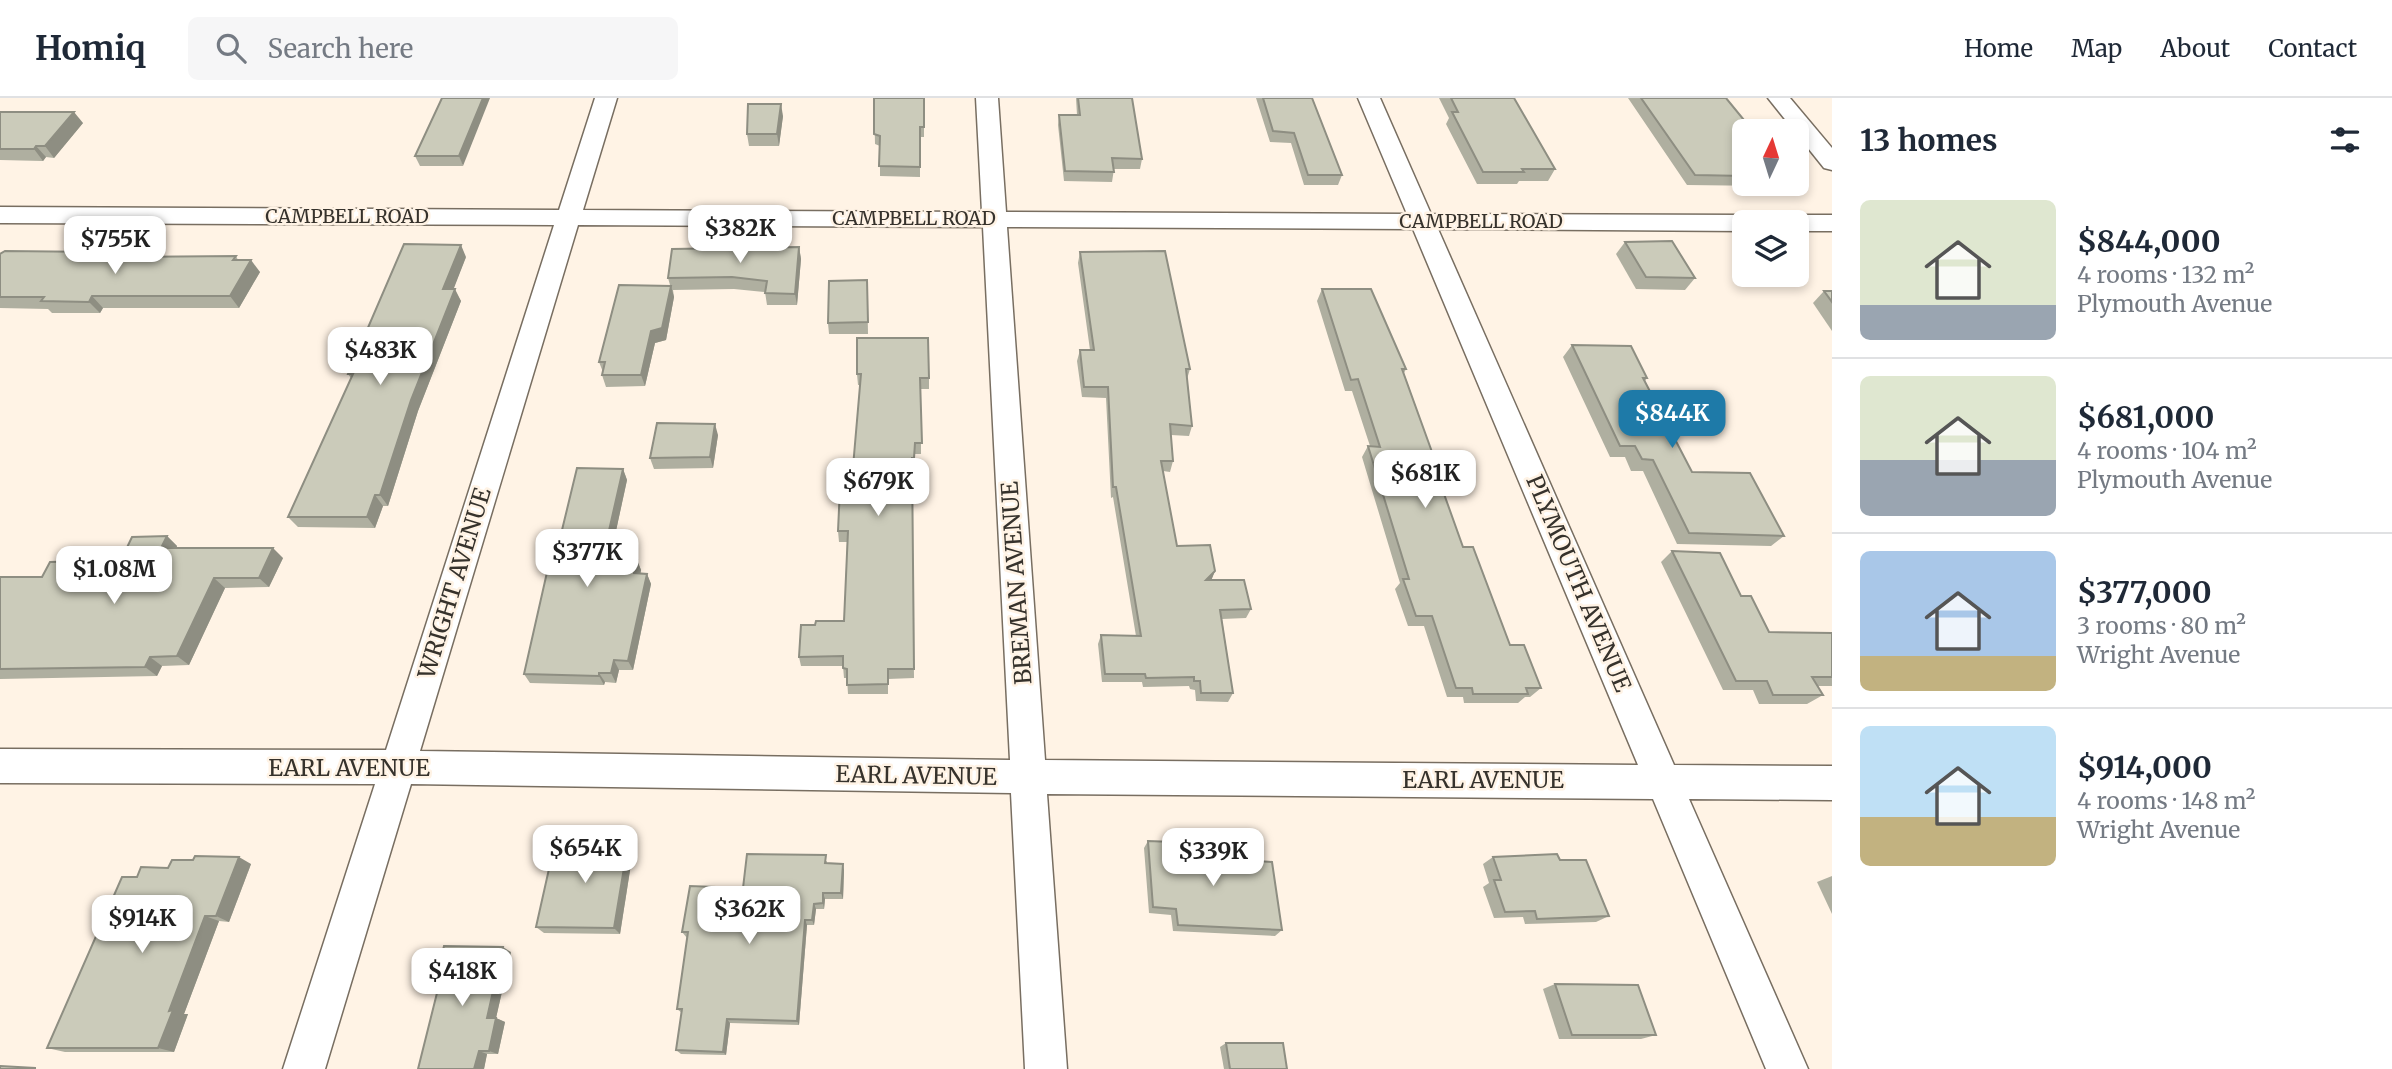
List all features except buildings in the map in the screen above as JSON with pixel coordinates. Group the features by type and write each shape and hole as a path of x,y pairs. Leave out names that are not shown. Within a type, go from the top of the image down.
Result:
{"street":[{"name":"WRIGHT AVENUE","path":"304,1069 606,98"},
{"name":"BREMAN AVENUE","path":"987,98 1046,1069"},
{"name":"PLYMOUTH AVENUE","path":"1370,98 1787,1069"},
{"path":"1779,98 1832,163"},
{"name":"CAMPBELL ROAD","path":"0,215 1732,223"},
{"path":"1809,223 1832,223"},
{"name":"EARL AVENUE","path":"0,766 398,767 1029,777 1832,783"}]}
